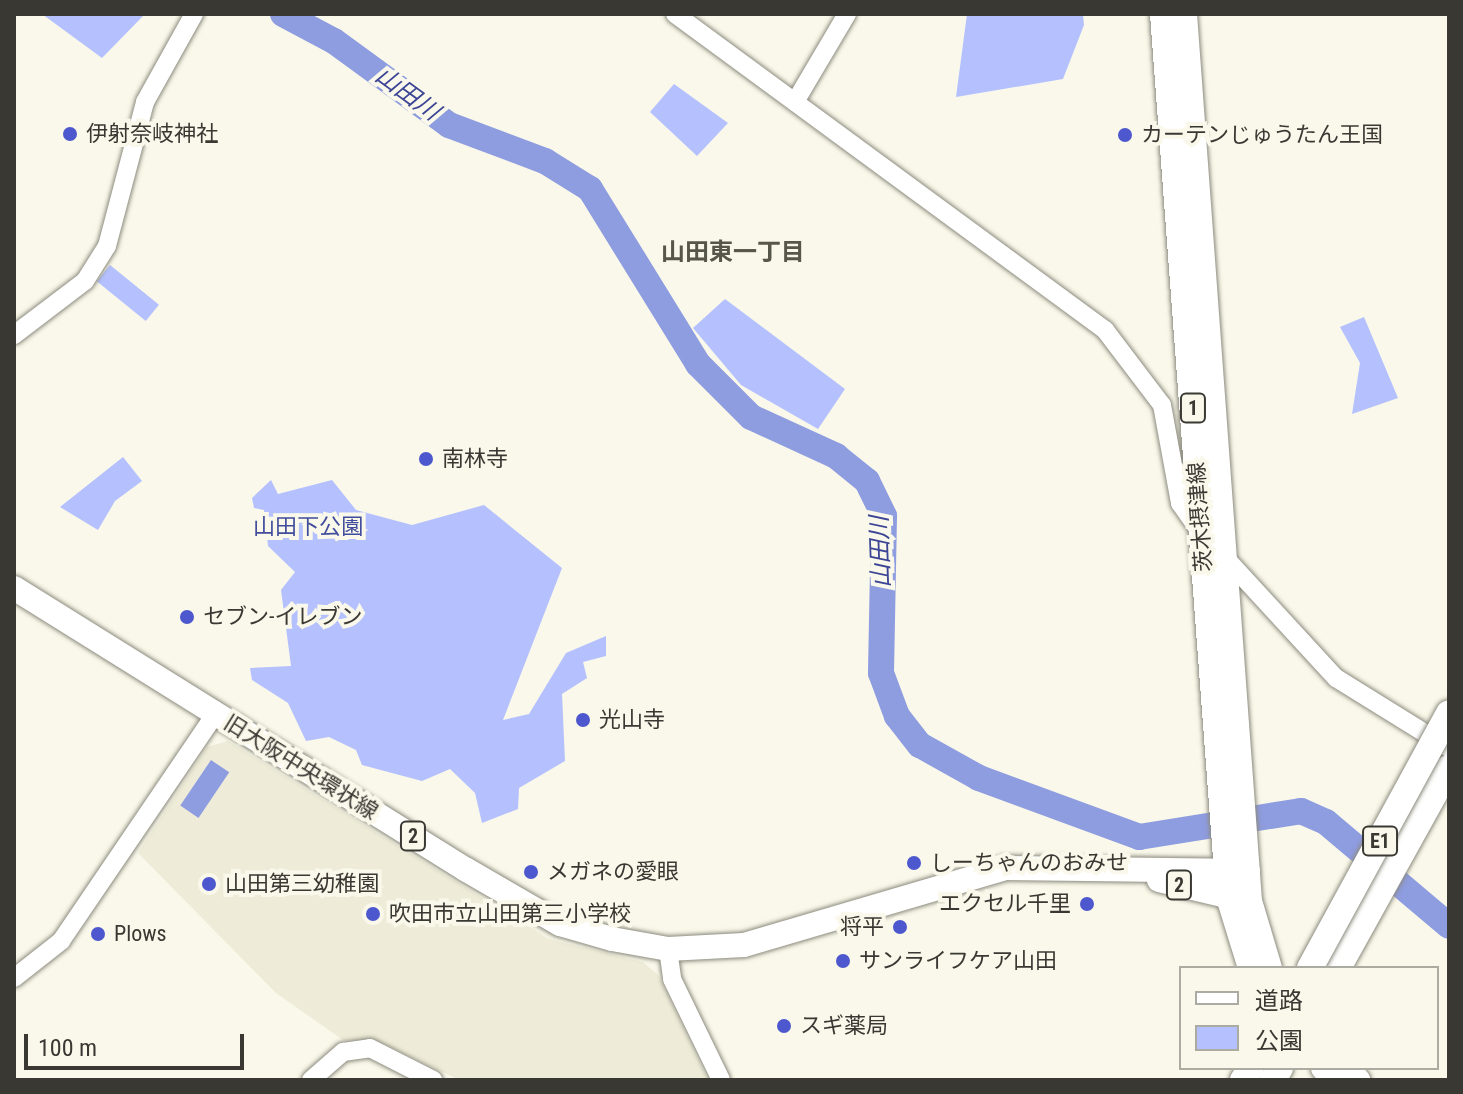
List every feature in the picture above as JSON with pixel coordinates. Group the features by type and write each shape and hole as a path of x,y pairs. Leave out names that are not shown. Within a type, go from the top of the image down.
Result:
{"highway":[{"name":"E1","path":"1311,966 1449,713"},
{"name":"E1","path":"1339,966 1449,768"}],"main road":[{"name":"茨木摂津線","path":"1162,14 1202,533 1232,800 1239,899 1250,966"},
{"name":"茨木摂津線","path":"1185,14 1223,555 1232,800"},
{"name":"旧大阪中央環状線","path":"14,588 560,924 668,949 744,945 1005,868 1109,867 1237,872"},
{"name":"旧大阪中央環状線","path":"1109,867 1239,899"},
{"name":"茨木摂津線","path":"1239,899 1269,966"}],"street":[{"path":"14,335 85,281 107,246 145,102 194,14"},
{"path":"675,14 1105,330 1162,405 1180,503 1202,533 1336,678 1449,748"},
{"path":"795,102 847,14"},
{"path":"14,978 61,941 215,714"},
{"path":"668,949 672,979 721,1080"},
{"path":"311,1080 343,1052 370,1048 433,1080"}],"shaded area":[{"name":"吹田市立山田第三小学校","path":"228,741 549,939 643,962 658,975 708,1080 459,1080 383,1043 343,1040 276,993 138,853 207,747"},
{"path":"211,760 229,772 198,818 180,806"}],"green space":[{"path":"42,14 145,14 102,58"},
{"path":"967,14 1083,14 1084,25 1063,79 956,97"},
{"path":"674,84 728,123 697,156 650,112"},
{"path":"110,265 159,305 146,321 97,281"},
{"path":"725,299 845,389 818,429 741,385 693,328"},
{"path":"1364,317 1398,398 1352,414 1360,363 1340,327"},
{"path":"123,457 142,481 115,501 98,530 60,507"},
{"name":"山田下公園","path":"271,480 278,494 332,480 356,510 412,525 484,505 562,568 503,720 529,714 566,653 606,636 606,656 583,662 587,678 562,694 565,761 519,788 518,809 482,823 475,793 450,769 422,781 362,765 356,750 329,737 306,741 288,703 252,680 250,668 291,666 281,590 295,572 268,546 264,510 254,508 252,498"}],"waterway":[{"name":"山田川","path":"283,14 334,41 449,125 545,161 590,189 698,364 751,417 836,456 867,481 884,516 881,673 897,716 920,745 979,778 1139,837 1301,811 1326,822 1449,926"}],"place":[{"name":"伊射奈岐神社","path":"70,134"},
{"name":"カーテンじゅうたん王国","path":"1125,135"},
{"name":"南林寺","path":"426,459"},
{"name":"セブン-イレブン","path":"187,617"},
{"name":"光山寺","path":"583,720"},
{"name":"しーちゃんのおみせ","path":"914,863"},
{"name":"メガネの愛眼","path":"531,872"},
{"name":"山田第三幼稚園","path":"209,884"},
{"name":"エクセル千里","path":"1087,904"},
{"name":"吹田市立山田第三小学校","path":"373,914"},
{"name":"将平","path":"900,927"},
{"name":"Plows","path":"98,934"},
{"name":"サンライフケア山田","path":"843,961"},
{"name":"スギ薬局","path":"784,1026"}],"district":[{"name":"山田東一丁目","path":"733,253"}]}
